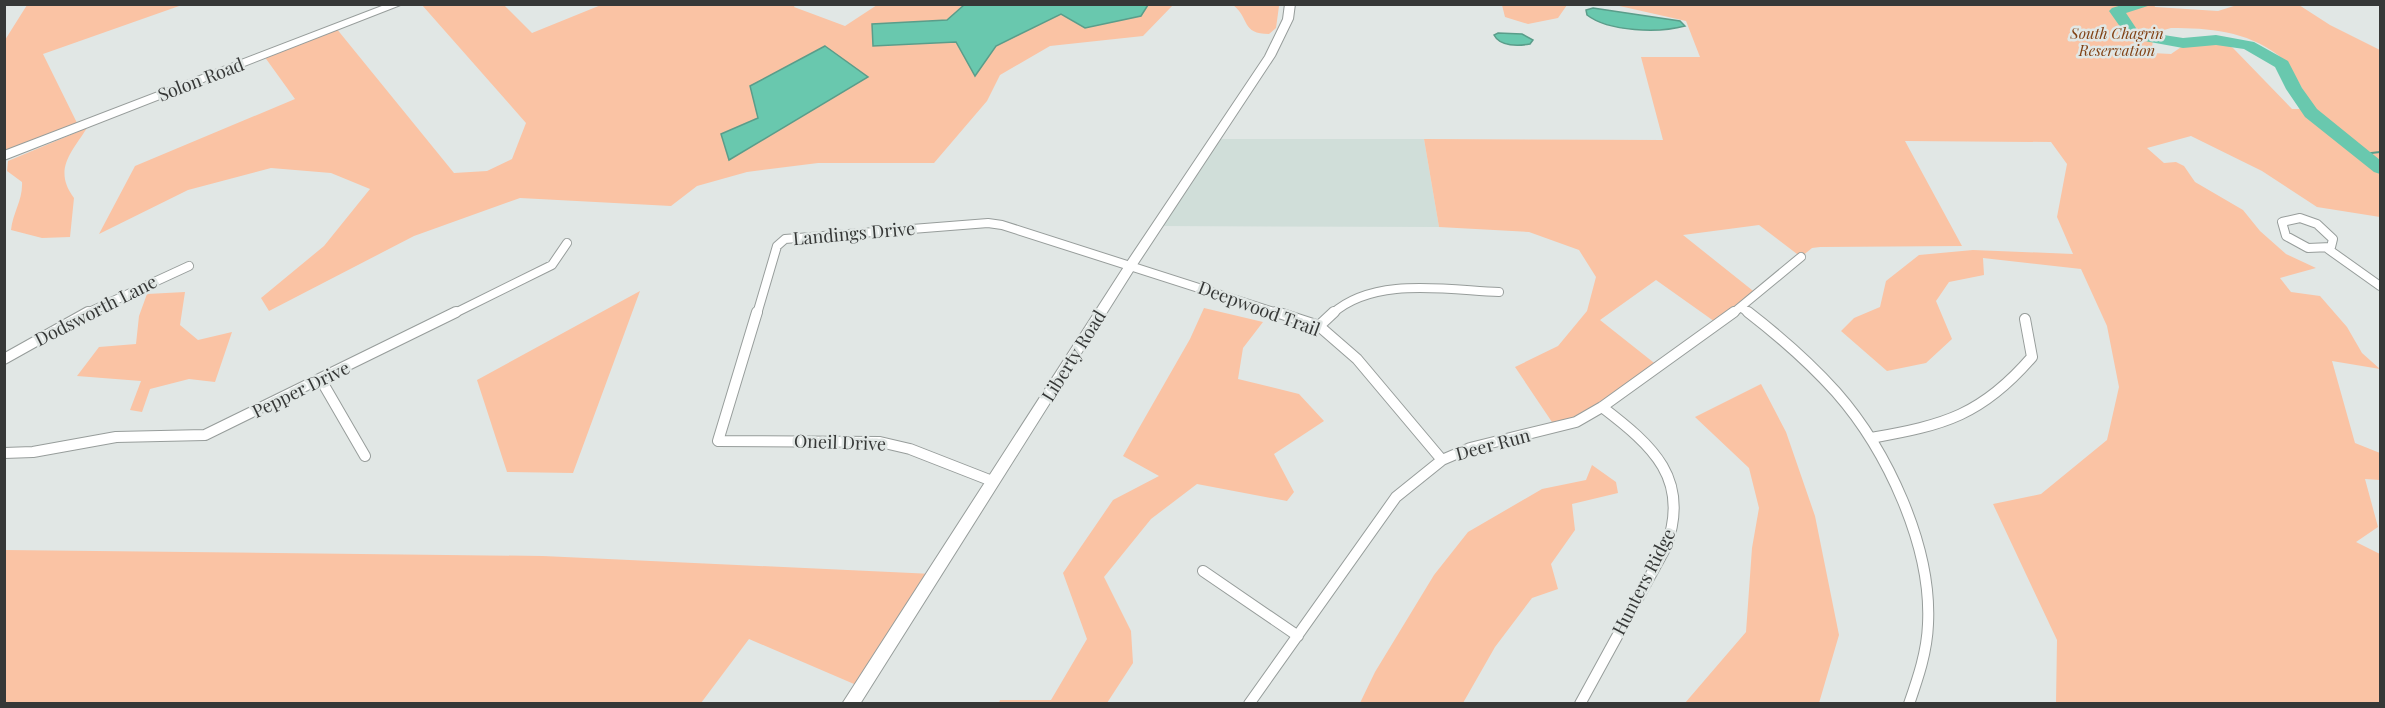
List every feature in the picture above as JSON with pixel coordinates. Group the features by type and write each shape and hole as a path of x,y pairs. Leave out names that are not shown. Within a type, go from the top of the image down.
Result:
{"street":[{"name":"Solon Road","path":"4,156 398,4"},
{"name":"Liberty Road","path":"850,704 992,481 1027,432 1131,265 1270,56 1288,19 1290,4"},
{"path":"2328,249 2333,239 2317,224 2292,218 2282,222 2283,232 2294,242 2310,249 2328,249 2380,286"},
{"name":"Landings Drive","path":"718,441 777,246 785,239 988,223 1002,225 1131,265"},
{"name":"Pepper Drive","path":"4,453 33,452 116,437 205,435 552,265 567,243"},
{"name":"Deer Run","path":"1249,704 1396,497 1442,460 1479,445 1543,432 1576,422 1602,407 1741,307 1801,257"},
{"name":"Deepwood Trail","path":"1131,265 1319,326 1357,359 1442,460"},
{"name":"Dodsworth Lane","path":"4,359 97,307 189,266"},
{"path":"1319,326 1349,300 1366,294 1385,291 1499,292"},
{"path":"1741,307 1782,338 1839,394 1871,438 1887,467 1914,530 1924,574 1928,624 1918,678 1909,704"},
{"path":"1871,438 1952,421 1986,403 2012,383 2032,357 2025,319"},
{"path":"321,380 365,456"},
{"name":"Hunters Ridge","path":"1580,704 1666,547 1675,519 1673,496 1656,455 1634,431 1602,407"},
{"name":"Oneil Drive","path":"718,441 880,442 910,449 992,481"},
{"path":"1203,571 1298,636"}],"shaded area":[{"path":"964,5 1148,5 1141,16 1085,28 1061,14 996,46 975,76 956,42 873,46 872,24 947,20"},
{"path":"1593,8 1680,21 1685,26 1662,30 1621,28 1596,21 1587,15 1586,10"},
{"path":"1498,33 1522,34 1533,40 1530,44 1505,44 1494,35"},
{"path":"825,46 868,77 729,160 721,134 758,118 750,86"},
{"path":"1215,139 1424,139 1439,227 1158,226"}],"green space":[{"path":"1502,4 1567,5 1558,18 1528,24 1505,17"},
{"name":"South Chagrin Reservation","path":"2154,4 2155,7 2218,11 2237,5 2299,5 2330,25 2380,50 2380,217 2317,207 2262,171 2191,136 2147,148 2164,163 2176,162 2184,166 2195,182 2243,210 2260,231 2286,254 2316,268 2280,278 2291,292 2320,296 2347,327 2362,353 2380,369 2332,361 2355,443 2380,453 2380,480 2365,479 2378,527 2356,542 2380,554 2380,703 2056,703 2057,640 1993,504 2041,494 2107,440 2119,387 2107,326 2081,269 1983,258 1984,275 1949,282 1936,301 1952,339 1926,363 1887,371 1841,331 1854,318 1880,307 1886,281 1919,255 1973,250 2073,254 2057,217 2067,164 2051,142 1905,141 1962,246 1820,247 1812,248 1801,257 1759,225 1683,235 1757,294 1718,324 1656,280 1600,320 1658,366 1628,387 1556,428 1515,367 1558,346 1587,311 1596,277 1579,250 1529,232 1439,227 1424,139 1663,140 1641,57 1700,57 1686,21 1615,5","holes":["2171,28 2227,32 2266,47 2288,66 2315,109 2292,109 2233,48 2221,42 2193,39 2171,54 2152,53 2153,33"]},
{"path":"27,5 182,5 43,54 79,127 5,156 5,40"},
{"path":"422,5 504,5 532,33 601,5 795,5 794,7 845,26 877,5 964,5 947,20 872,24 874,46 956,42 996,46 1061,13 1141,16 1148,5 1173,5 1143,36 1050,46 1000,75 987,101 934,163 818,163 747,172 697,186 671,206 520,198 414,236 269,311 261,298 324,246 370,189 331,173 271,168 188,190 99,234 135,166 295,99 264,56 336,28 454,173 487,171 512,159 526,123","holes":["758,118 729,160 721,134"]},
{"path":"1233,5 1290,5 1279,6 1276,28 1269,34 1250,28"},
{"path":"87,128 70,154 65,170 65,179 74,198 70,237 42,238 11,230 21,195 22,182 7,171 8,161"},
{"path":"640,291 573,473 507,472 477,380"},
{"path":"185,292 180,325 198,340 232,332 215,382 189,379 150,389 142,412 130,410 141,381 77,376 99,347 136,344 139,316 147,294"},
{"path":"1204,308 1263,322 1243,348 1238,379 1299,394 1324,421 1274,454 1294,492 1287,501 1197,484 1151,519 1104,577 1131,631 1133,663 1107,703 999,703 1000,700 1051,700 1087,639 1063,573 1113,500 1159,476 1123,456 1190,339"},
{"path":"1761,384 1786,432 1815,516 1839,635 1819,703 1685,703 1746,632 1752,548 1759,508 1749,468 1695,417"},
{"path":"1592,465 1616,482 1618,493 1572,504 1575,530 1551,564 1558,589 1532,598 1495,647 1463,703 1360,703 1375,672 1434,575 1468,532 1542,489 1586,480"},
{"path":"5,550 543,556 933,574 861,687 749,639 701,703 5,704"}],"waterway":[{"path":"2147,4 2117,11 2133,35 2183,43 2216,40 2248,45 2282,64 2294,89 2311,113 2380,168"},
{"path":"2363,154 2380,152"}]}
